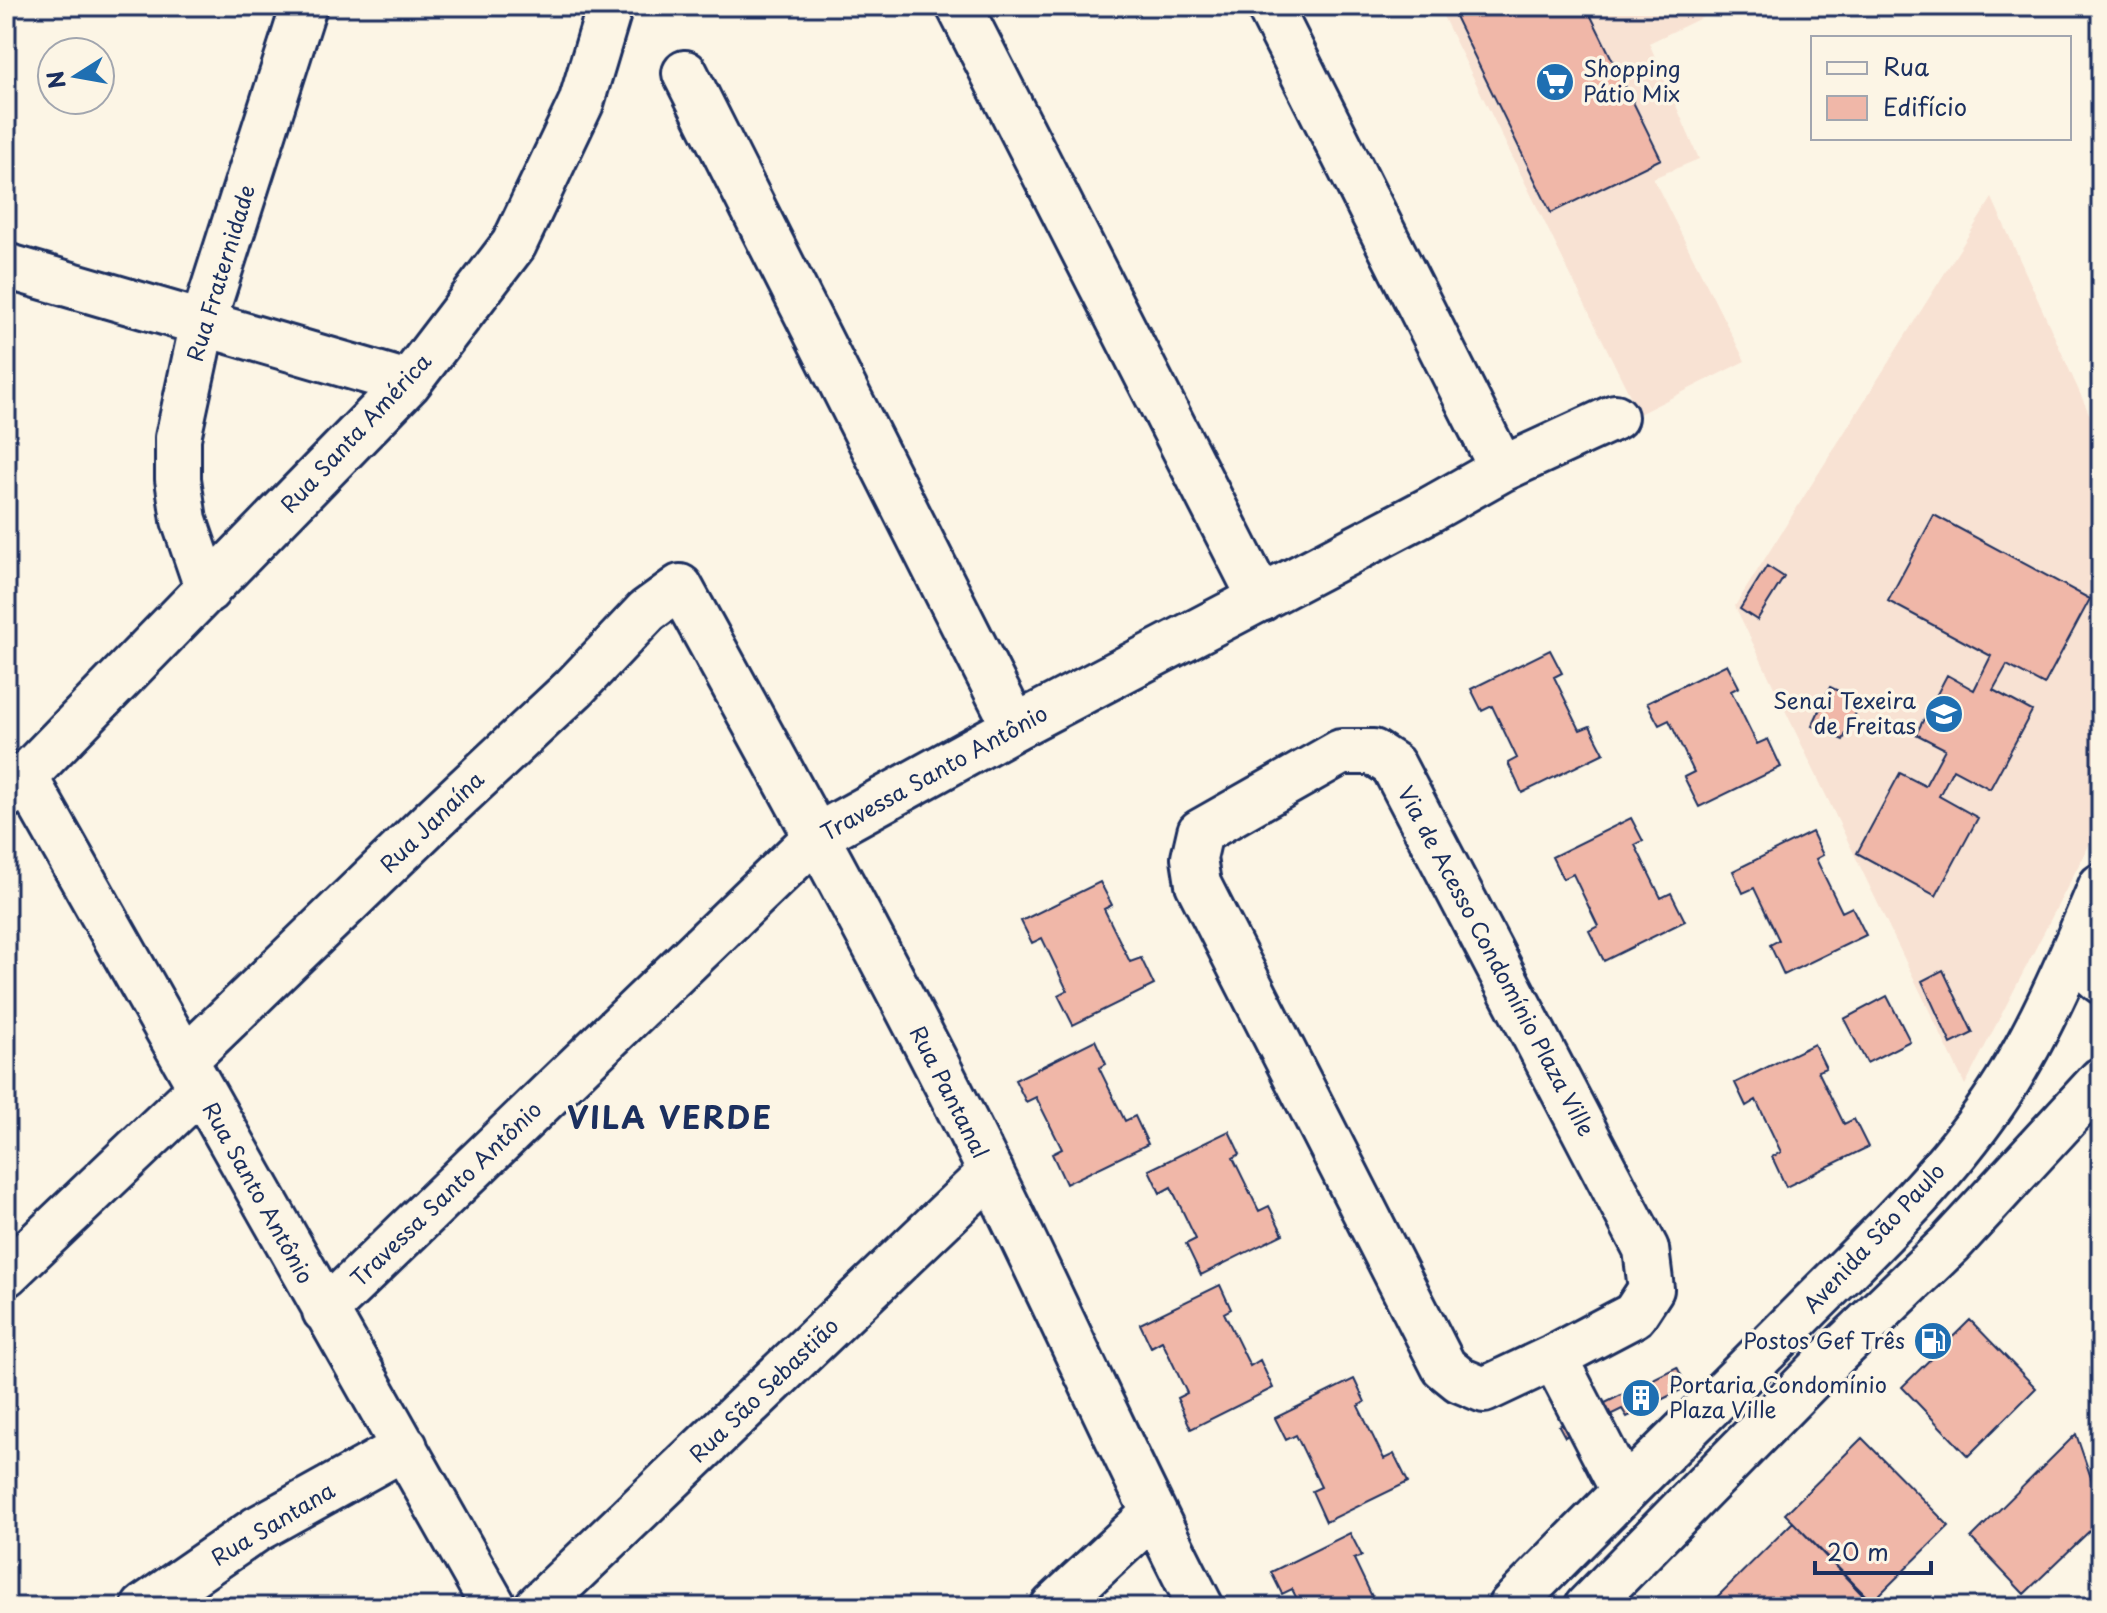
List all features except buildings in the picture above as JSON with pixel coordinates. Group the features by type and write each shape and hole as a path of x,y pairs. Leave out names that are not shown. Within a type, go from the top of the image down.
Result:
{"street":[{"name":"Rua Fraternidade","path":"208,590 184,520 178,479 178,438 203,322 304,6"},
{"name":"Rua Santa América","path":"15,786 408,383 514,244 581,103 610,6"},
{"path":"959,6 1261,599"},
{"path":"1269,6 1502,469"},
{"path":"685,73 1015,727"},
{"path":"6,266 408,383"},
{"name":"Travessa Santo Antônio","path":"325,1311 817,836 1015,727 1502,469 1615,417"},
{"name":"Rua Pantanal","path":"680,587 817,836 991,1172 1153,1514 1201,1607"},
{"name":"Rua Janaína","path":"6,1274 432,821 574,688 647,611 680,587"},
{"name":"Via de Acesso Condomínio Plaza Ville","path":"1341,752 1373,752 1393,765 1646,1249 1651,1289 1634,1315 1554,1357 1484,1390 1460,1380 1444,1367 1198,884 1194,858 1200,832 1341,752"},
{"name":"Rua Santo Antônio","path":"15,786 193,1075 494,1607"},
{"name":"Avenida São Paulo","path":"1510,1607 1623,1490 1695,1423 1915,1201 1993,1103 2026,1046 2088,965 2101,886"},
{"path":"1587,1607 1823,1366 1950,1244 2101,1080"},
{"name":"Rua São Sebastião","path":"537,1607 991,1172"},
{"path":"1554,1357 1623,1490"},
{"name":"Rua Santana","path":"144,1607 257,1529 405,1447"},
{"path":"1053,1607 1153,1514"}],"shaded area":[{"path":"1438,6 1726,6 1649,43 1699,159 1653,178 1745,361 1639,414"},
{"name":"Senai Texeira de Freitas","path":"1992,198 2101,440 2101,822 1965,1085 1735,606"}],"place":[{"name":"Shopping Pátio Mix","path":"1555,82"},
{"name":"Senai Texeira de Freitas","path":"1944,714"},
{"name":"Postos Gef Três","path":"1933,1341"},
{"name":"Portaria Condomínio Plaza Ville","path":"1641,1398"}],"district":[{"name":"VILA VERDE","path":"670,1119"}]}
